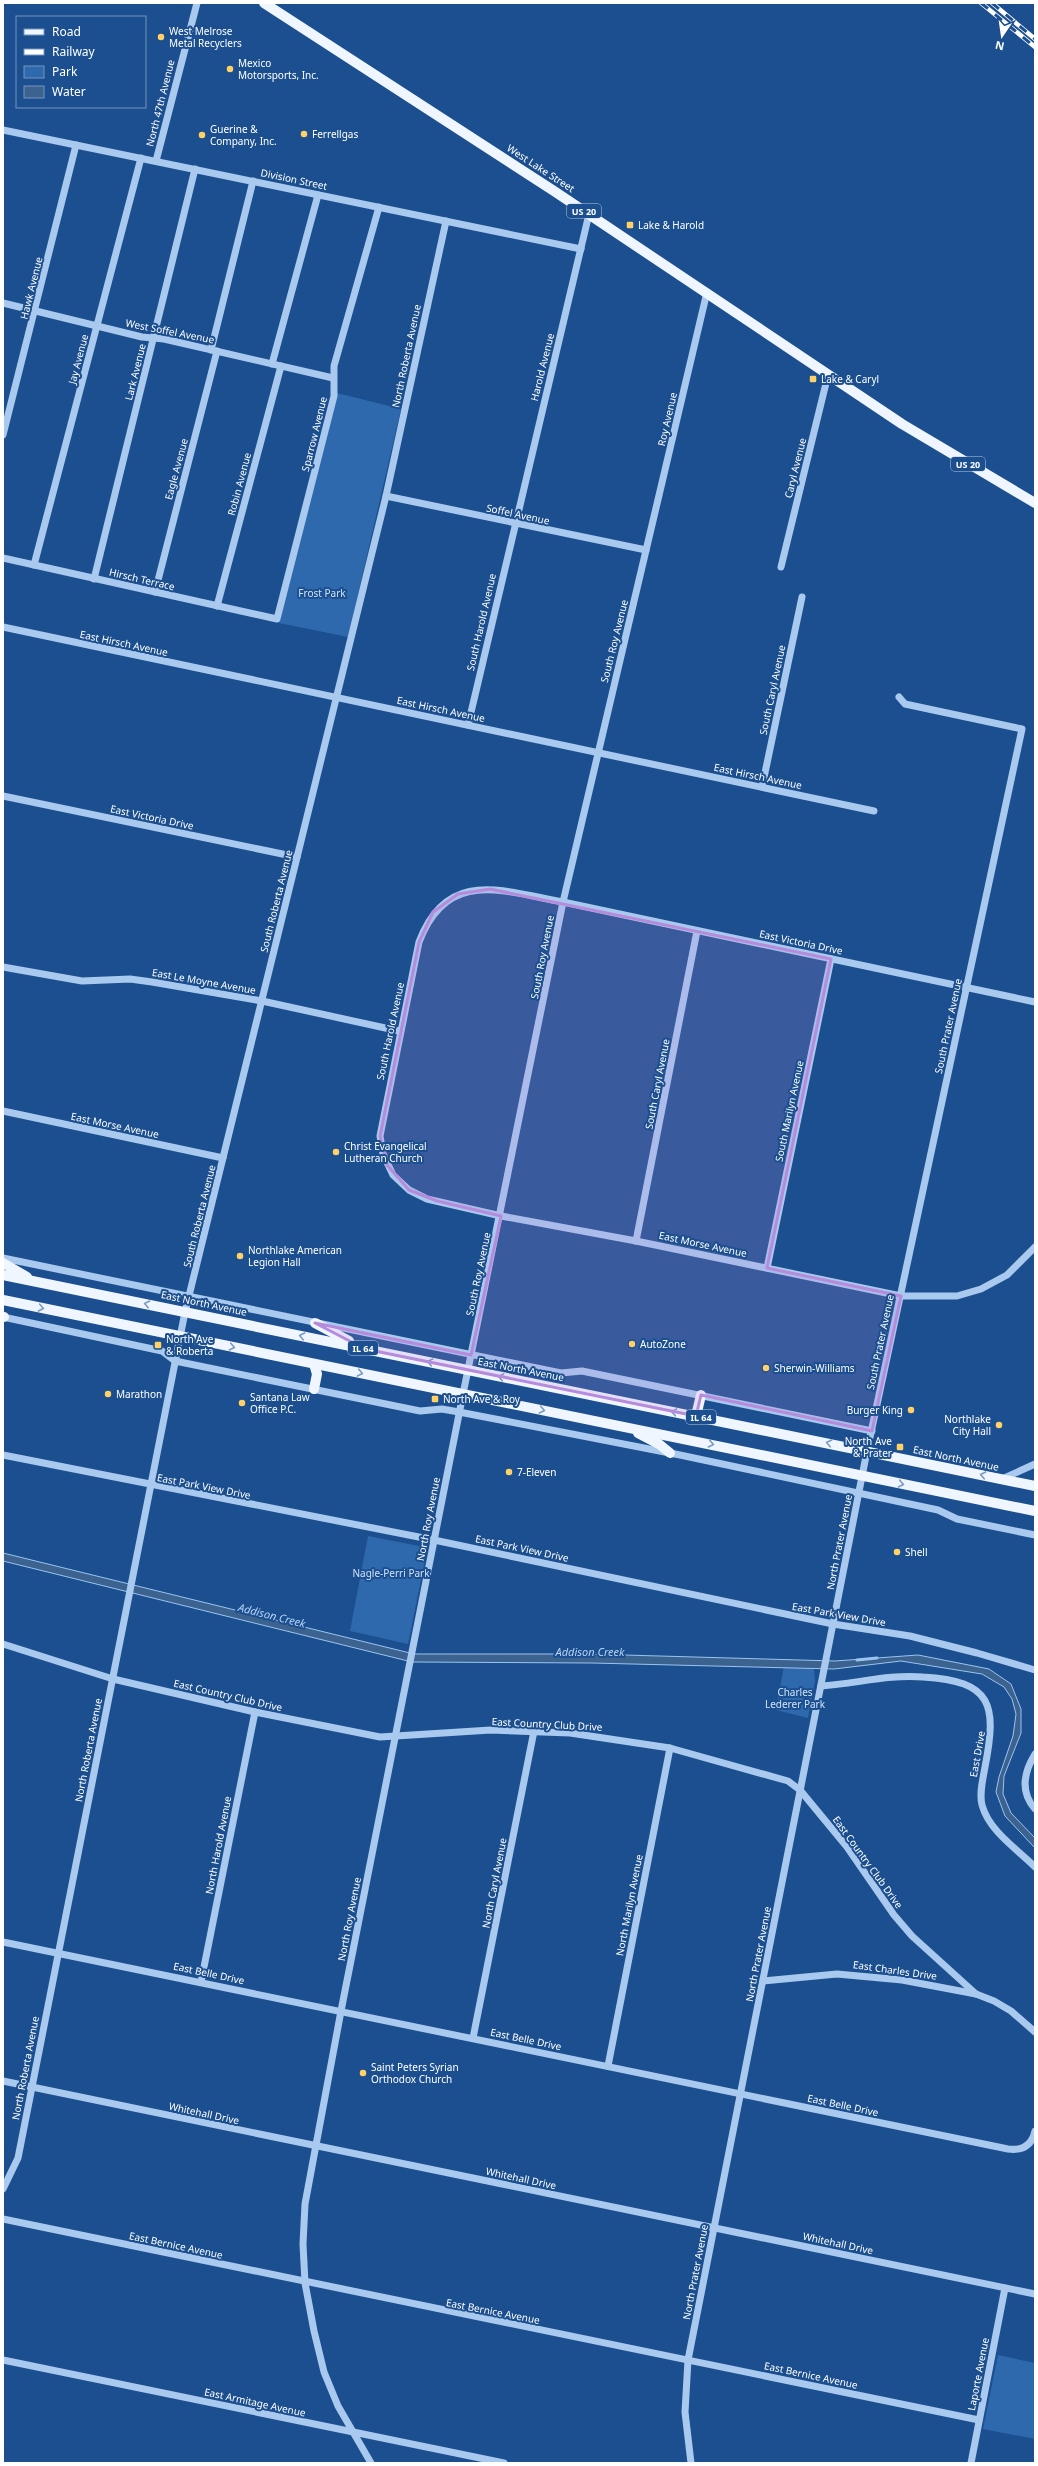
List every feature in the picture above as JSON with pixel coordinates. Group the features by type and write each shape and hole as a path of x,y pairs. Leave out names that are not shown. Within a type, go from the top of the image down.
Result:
{"main road":[{"name":"West Lake Street","path":"264,3 590,214 902,424 1035,503"},
{"path":"3,1263 36,1281"},
{"name":"East North Avenue","path":"3,1275 1035,1486"},
{"name":"IL 64","path":"3,1300 1035,1511"},
{"path":"315,1323 327,1331 365,1348"},
{"path":"314,1364 316,1374 314,1388"},
{"path":"696,1416 701,1395"},
{"path":"626,1427 659,1444 670,1453"}],"street":[{"name":"North 47th Avenue","path":"156,161 197,3"},
{"name":"Division Street","path":"3,130 581,249"},
{"name":"Hawk Avenue","path":"3,435 76,145"},
{"name":"Jay Avenue","path":"34,565 141,158"},
{"name":"Lark Avenue","path":"94,578 195,169"},
{"name":"Eagle Avenue","path":"155,592 214,350 253,181"},
{"path":"272,364 318,195"},
{"name":"Sparrow Avenue","path":"277,619 334,396 334,366 378,207"},
{"name":"Harold Avenue","path":"514,524 590,214"},
{"name":"North Roberta Avenue","path":"386,496 446,221"},
{"name":"Roy Avenue","path":"646,550 707,292"},
{"name":"West Soffel Avenue","path":"3,303 97,326 214,350 333,378"},
{"name":"Robin Avenue","path":"217,606 281,366"},
{"name":"Caryl Avenue","path":"781,567 828,375"},
{"name":"Soffel Avenue","path":"386,496 514,524 646,550"},
{"name":"South Roberta Avenue","path":"185,1312 386,496"},
{"name":"South Harold Avenue","path":"468,725 514,524"},
{"name":"South Roy Avenue","path":"468,1370 501,1216 564,902 646,550"},
{"name":"Hirsch Terrace","path":"3,558 277,619"},
{"name":"South Caryl Avenue","path":"762,787 802,597"},
{"name":"East Hirsch Avenue","path":"3,628 874,811"},
{"name":"South Prater Avenue","path":"867,1451 1022,730 905,704 899,697"},
{"name":"East Victoria Drive","path":"3,796 297,857"},
{"name":"South Harold Avenue","path":"501,1216 437,1201 419,1195 400,1182 387,1165 381,1144 380,1130 399,1031 418,942 425,925 434,912 444,903 471,890 490,889 564,902"},
{"name":"East Victoria Drive","path":"564,902 1035,1002"},
{"name":"South Caryl Avenue","path":"636,1241 697,930"},
{"name":"South Marilyn Avenue","path":"767,1268 831,959"},
{"name":"East Le Moyne Avenue","path":"3,967 82,981 130,979 152,982 262,1002 399,1031"},
{"name":"East Morse Avenue","path":"3,1111 223,1158"},
{"name":"East Morse Avenue","path":"501,1216 636,1241 901,1296 956,1296 981,1289 1007,1275 1035,1247"},
{"name":"East North Avenue","path":"3,1258 561,1373 582,1370 872,1431"},
{"name":"North Roberta Avenue","path":"3,2190 18,2158 185,1312"},
{"path":"3,1317 162,1352 175,1361 314,1388 420,1411 442,1410 459,1412 670,1453 938,1510 957,1519 1035,1534"},
{"name":"North Roy Avenue","path":"371,2463 355,2432 338,2406 324,2372 314,2332 305,2283 303,2225 315,2146 341,2011 468,1370"},
{"name":"North Prater Avenue","path":"691,2463 685,2412 688,2360 867,1451"},
{"name":"East Park View Drive","path":"3,1455 151,1486 434,1540 833,1624 910,1636 1035,1670"},
{"path":"1002,1479 1035,1464"},
{"name":"East Country Club Drive","path":"3,1644 113,1679 254,1712 380,1737 491,1730 534,1731 602,1737 670,1748 788,1781 800,1790 847,1847 894,1915 927,1951 976,1994 994,2001 1011,2011 1035,2032"},
{"name":"East Drive","path":"821,1686 921,1676 964,1684 981,1695 989,1708 992,1725 982,1784 982,1807 994,1828 1035,1867"},
{"name":"North Harold Avenue","path":"201,1982 254,1712"},
{"name":"North Caryl Avenue","path":"473,2038 534,1731"},
{"name":"North Marilyn Avenue","path":"608,2066 670,1748"},
{"path":"1035,1754 1026,1774 1025,1787 1029,1801 1035,1809"},
{"name":"East Belle Drive","path":"3,1942 1008,2149 1024,2148 1030,2143 1035,2131"},
{"name":"East Charles Drive","path":"763,1981 810,1975 844,1974 902,1980 976,1994"},
{"name":"Whitehall Drive","path":"3,2081 1035,2294"},
{"name":"East Bernice Avenue","path":"3,2219 305,2283 979,2420"},
{"name":"Laporte Avenue","path":"971,2463 1005,2288"},
{"name":"East Armitage Avenue","path":"3,2360 504,2463"}],"highlighted area":[{"path":"490,889 831,959 767,1268 901,1296 872,1431 701,1395 696,1416 365,1349 315,1323 471,1355 501,1216 437,1201 409,1190 387,1165 380,1136 419,942 433,912 458,894"}],"green space":[{"name":"Frost Park","path":"337,393 401,409 348,637 279,623"},
{"name":"Nagle-Perri Park","path":"368,1536 419,1546 424,1549 426,1555 408,1644 350,1631"},
{"name":"Charles Lederer Park","path":"784,1666 814,1669 815,1681 808,1718 776,1710"},
{"path":"998,2355 1035,2363 1035,2439 983,2429"}],"water":[{"path":"3,1553 414,1654 589,1654 835,1661 918,1655 989,1669 1011,1684 1021,1709 1021,1733 1004,1776 1003,1794 1011,1813 1035,1838 1035,1848 1005,1816 996,1792 999,1777 1013,1736 1016,1714 1012,1699 1004,1687 982,1674 901,1661 834,1669 592,1663 412,1662 3,1561"}],"waterway":[{"name":"Addison Creek","path":"857,1660 877,1658"}],"railway":[{"path":"981,3 1035,47"},
{"path":"992,3 1035,39"}],"place":[{"name":"West Melrose Metal Recyclers","path":"161,37"},
{"name":"Mexico Motorsports, Inc.","path":"230,69"},
{"name":"Ferrellgas","path":"304,134"},
{"name":"Guerine & Company, Inc.","path":"202,135"},
{"name":"Lake & Harold","path":"630,225"},
{"name":"Lake & Caryl","path":"813,379"},
{"name":"Christ Evangelical Lutheran Church","path":"336,1152"},
{"name":"Northlake American Legion Hall","path":"240,1256"},
{"name":"AutoZone","path":"632,1344"},
{"name":"North Ave & Roberta","path":"158,1345"},
{"name":"Sherwin-Williams","path":"766,1368"},
{"name":"Marathon","path":"108,1394"},
{"name":"North Ave & Roy","path":"435,1399"},
{"name":"Santana Law Office P.C.","path":"242,1403"},
{"name":"Burger King","path":"911,1410"},
{"name":"Northlake City Hall","path":"999,1425"},
{"name":"North Ave & Prater","path":"900,1447"},
{"name":"7-Eleven","path":"509,1472"},
{"name":"Shell","path":"897,1552"},
{"name":"Saint Peters Syrian Orthodox Church","path":"363,2073"}]}
